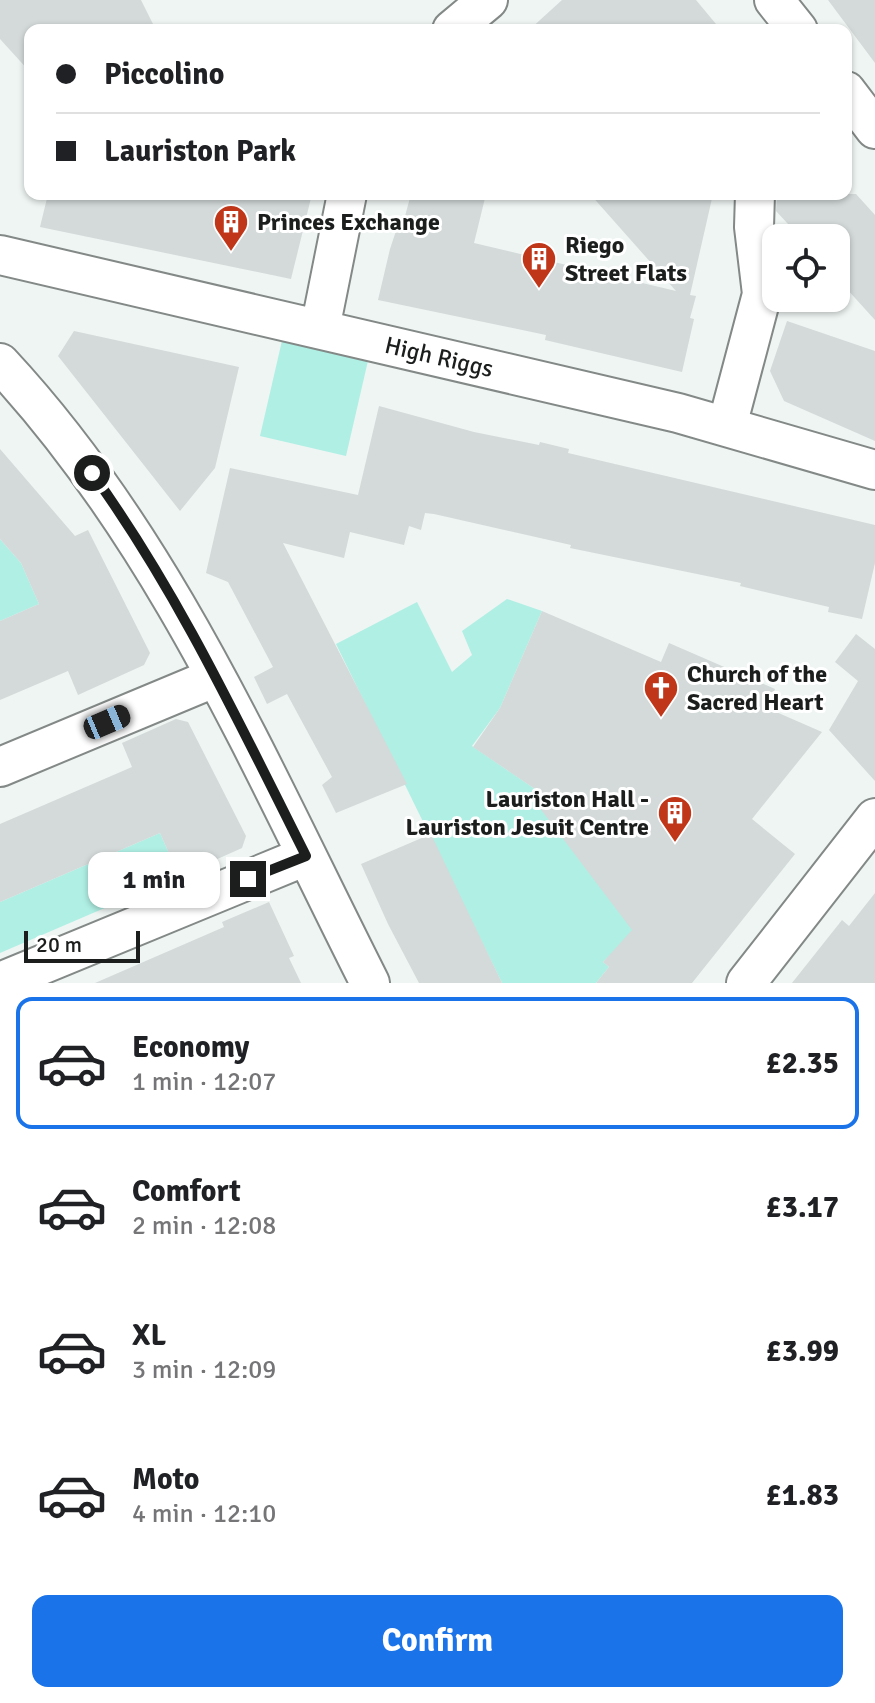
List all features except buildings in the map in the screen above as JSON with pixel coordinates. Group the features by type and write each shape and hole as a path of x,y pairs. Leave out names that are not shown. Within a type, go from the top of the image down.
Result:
{"street":[{"path":"459,24 488,0"},
{"path":"774,0 793,24"},
{"path":"852,99 875,129"},
{"path":"320,329 346,200"},
{"path":"727,426 762,294 754,227 755,200"},
{"name":"High Riggs","path":"0,255 678,413 875,470"},
{"path":"0,363 58,428 124,518 216,677 370,983"},
{"path":"0,767 216,677"},
{"path":"746,983 875,818"},
{"path":"0,982 306,856"}],"green space":[{"path":"284,332 370,352 346,456 260,436"},
{"path":"0,539 21,563 39,604 0,621"},
{"path":"507,599 542,611 500,708 472,746 535,789 640,928 615,959 610,955 603,962 609,967 596,983 502,983 336,644 417,602 452,672 472,655 462,631"},
{"path":"160,833 179,876 0,953 0,902"}],"place":[{"name":"Princes Exchange","path":"231,253"},
{"name":"Riego Street Flats","path":"539,290"},
{"name":"Church of the Sacred Heart","path":"661,719"},
{"name":"Lauriston Hall - Lauriston Jesuit Centre","path":"675,844"}],"route":[{"path":"92,473 159,573 216,677 306,856 248,879"}]}
